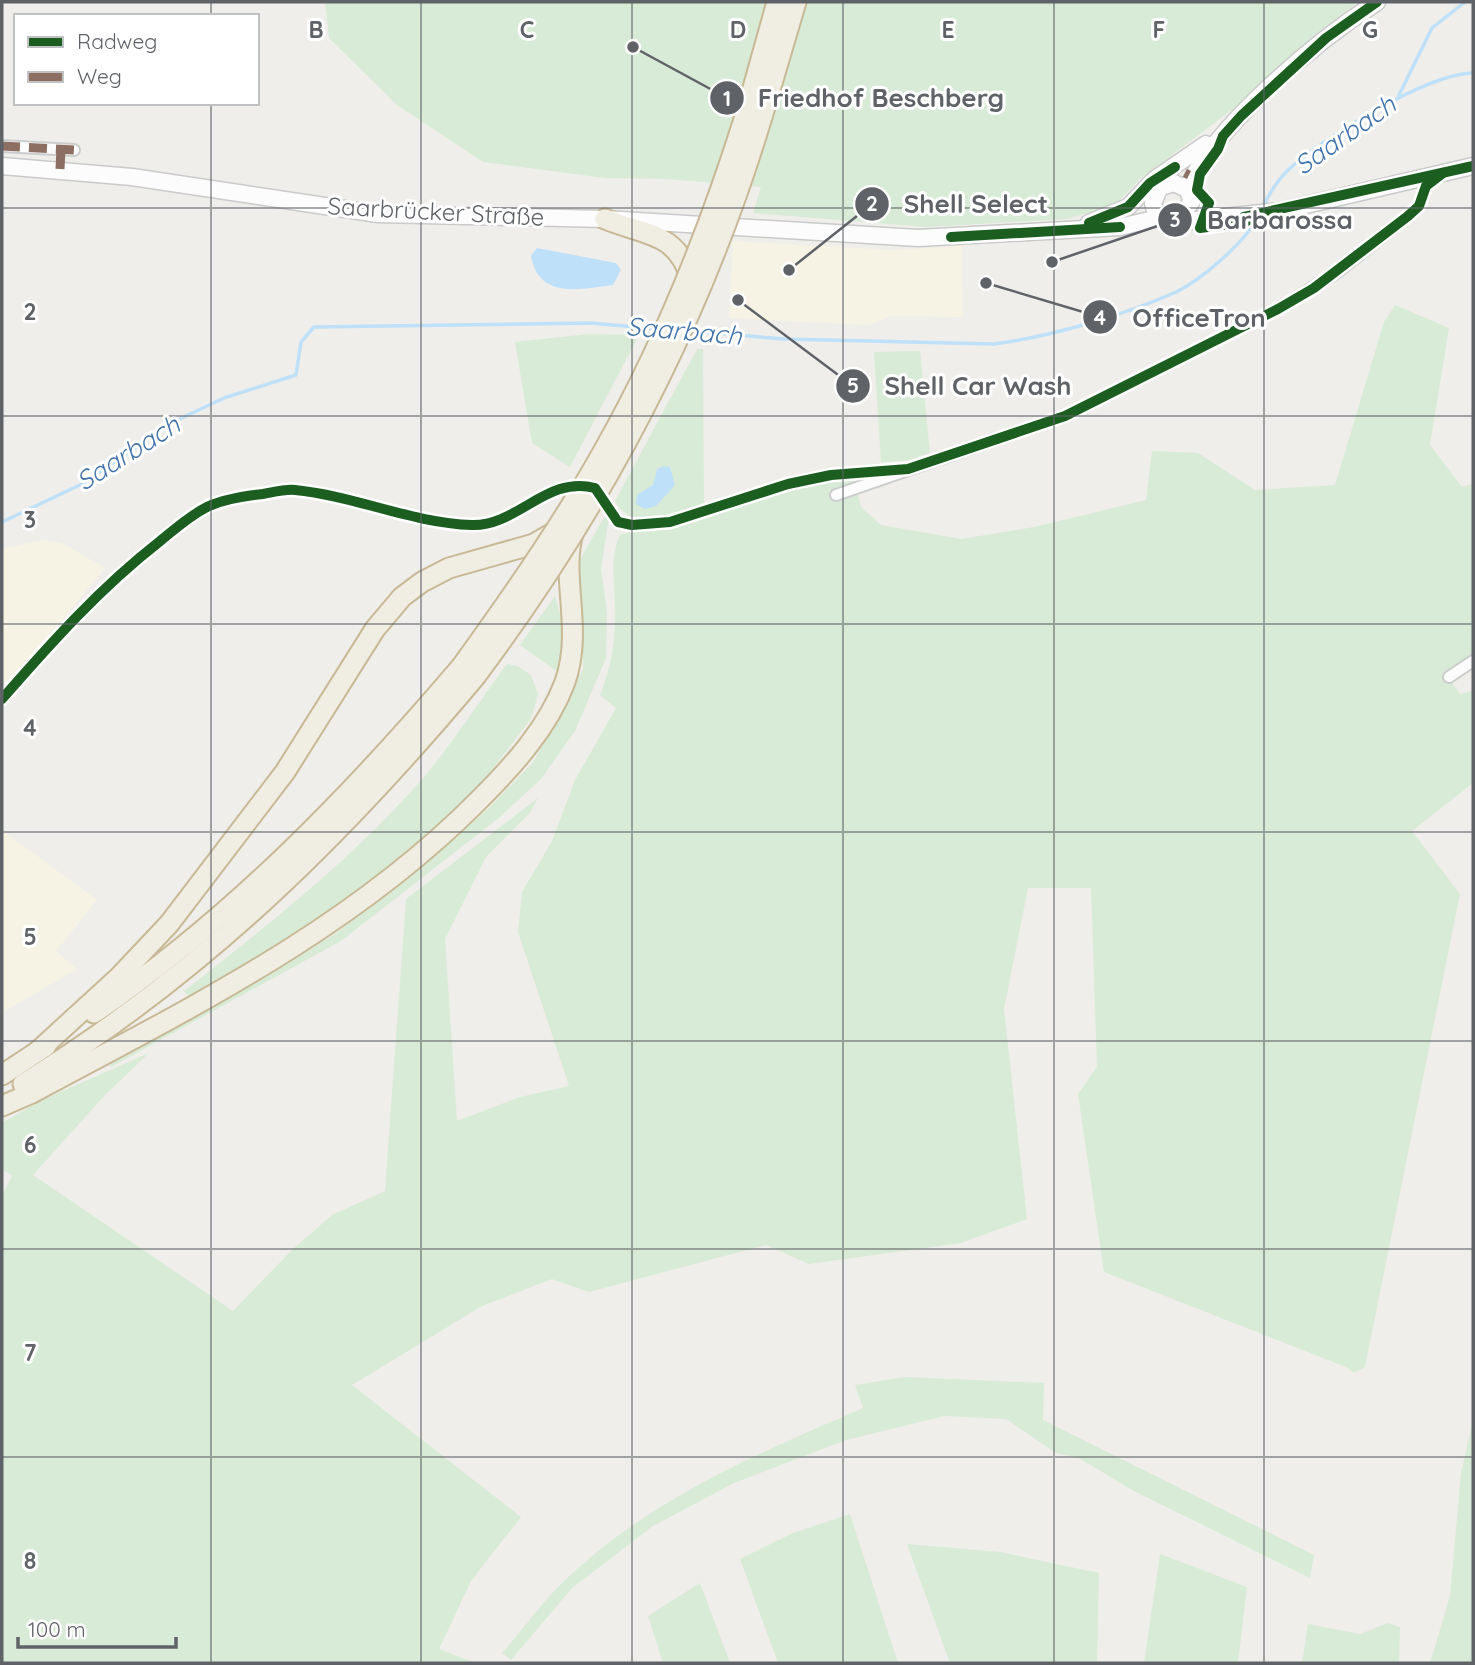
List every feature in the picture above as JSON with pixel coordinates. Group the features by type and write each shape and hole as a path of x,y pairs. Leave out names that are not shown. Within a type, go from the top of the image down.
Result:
{"highway":[{"path":"754,115 777,2"},
{"path":"2,1098 137,1008 279,890 376,792 468,672 605,449 678,298 730,165 754,115 796,2"},
{"path":"605,219 669,242 696,278"},
{"path":"37,1052 119,977 169,924 285,772 387,612 429,577 478,558 548,538 578,509 687,301 719,226"},
{"path":"2,1106 32,1093 234,985 341,918 419,856 499,780 551,712 572,657 574,617 570,552 578,509"},
{"path":"478,558 515,558 538,567 554,579 574,617"},
{"path":"2,1074 125,992 265,876 468,672"}],"main road":[{"path":"1089,223 1128,207 1154,179 1206,145 1326,38 1377,2"},
{"path":"1184,191 1203,157 1241,116"},
{"path":"1067,229 1155,210 1184,212 1184,191 1206,145"},
{"name":"Saarbrücker Straße","path":"2,166 60,169 352,211 605,219 908,238 1067,229"},
{"path":"1155,210 1176,223 1236,218 1280,211 1473,166"},
{"path":"1155,210 1160,187 1184,191 1236,218"},
{"path":"1067,229 1120,227 1155,210"}],"street":[{"path":"2,146 74,150"},
{"path":"60,169 61,149"},
{"path":"836,495 1065,416 1278,309 1339,271 1408,216 1419,206 1426,186 1443,173"},
{"path":"1449,677 1473,661"}],"shaded area":[{"path":"733,241 892,250 962,246 963,317 892,316 868,325 729,318"},
{"path":"41,540 64,544 105,568 2,693 2,549"},
{"path":"2,830 97,900 56,951 77,969 2,1013"}],"green space":[{"path":"325,2 1358,2 1316,34 1233,109 1140,179 1115,205 1066,219 926,227 753,213 761,187 668,179 605,178 483,162 397,105 329,38"},
{"path":"1395,305 1449,328 1430,445 1462,487 1473,484 1473,654 1445,673 1460,694 1473,691 1473,783 1412,831 1460,894 1365,1367 1354,1373 1346,1367 1104,1272 1078,1094 1097,1067 1091,888 1028,888 1004,1009 1027,1219 961,1243 809,1264 766,1245 589,1292 552,1279 482,1306 352,1385 521,1517 471,1581 439,1649 476,1663 2,1663 2,1196 12,1176 2,1169 2,1123 40,1101 149,1053 105,1095 33,1175 233,1311 293,1249 332,1215 385,1191 406,899 538,798 530,813 486,857 445,939 457,1121 520,1097 569,1086 518,932 522,892 552,841 575,780 616,708 600,695 613,647 613,565 620,535 671,527 789,489 867,474 856,485 861,507 881,525 961,539 1034,527 1146,500 1152,451 1198,453 1255,490 1335,485 1384,322"},
{"path":"589,334 639,335 570,467 532,443 515,342"},
{"path":"697,349 703,349 704,509 655,520 632,517 615,501"},
{"path":"920,351 930,453 908,460 881,462 874,352"},
{"path":"607,512 609,518 601,569 607,613 606,658 575,731 541,779 500,817 341,941 111,1067 109,1062 336,933 398,887 491,806 534,761 583,669 583,616 577,565"},
{"path":"555,596 564,627 558,672 520,645"},
{"path":"507,664 517,666 531,675 538,694 531,719 470,798 375,880 280,945 190,998 184,991 305,893 391,813 441,756"},
{"path":"905,1377 1044,1383 1043,1420 1314,1555 1310,1578 1132,1490 1079,1458 1056,1453 1006,1419 945,1416 846,1440 734,1483 653,1526 572,1588 511,1660 502,1653 561,1584 594,1554 629,1528 704,1482 743,1462 863,1408 855,1385"},
{"path":"1473,1420 1473,1663 1430,1663 1450,1596 1461,1473"},
{"path":"850,1514 898,1663 778,1663 740,1559 793,1533"},
{"path":"907,1544 1000,1552 1099,1573 1097,1663 950,1663"},
{"path":"1160,1554 1247,1587 1238,1663 1144,1663"},
{"path":"700,1583 730,1663 663,1663 648,1616"},
{"path":"1388,1623 1400,1627 1399,1663 1302,1663 1308,1624 1360,1634"}],"water":[{"path":"537,248 616,263 621,270 613,285 575,289 552,286 543,280 536,270 531,256"},
{"path":"670,467 675,485 656,506 645,509 636,504 637,495 653,485 657,469"}],"waterway":[{"path":"1399,95 1432,28 1465,2"},
{"name":"Saarbach","path":"1263,207 1287,171 1349,126 1429,84 1473,73"},
{"name":"Saarbach","path":"688,331 784,339 994,344 1016,341 1086,324 1176,292 1220,260 1242,240 1256,220"},
{"name":"Saarbach","path":"2,522 82,484 173,422 224,398 296,375 301,342 314,327 590,323 659,329"}],"marked path":[{"path":"2,146 74,150"},
{"path":"60,169 61,149"},
{"path":"1185,173 1189,175"}],"cycle path":[{"path":"1256,215 1245,222 1200,228 1209,203 1197,190 1200,174 1218,149 1223,136 1241,116 1326,38 1377,2"},
{"path":"1244,217 1473,166"},
{"path":"1089,223 1128,207 1150,183 1175,167"},
{"path":"2,699 116,578 182,523 214,504 241,497 295,490 340,498 427,520 472,525 504,518 547,494 578,486 595,488 618,522 632,525 670,522 788,484 831,475 908,469 1065,416 1278,309 1314,288 1408,216 1419,206 1426,186 1443,173"},
{"path":"951,237 1120,227"}],"place":[{"name":"Friedhof Beschberg","path":"633,47"},
{"name":"Barbarossa","path":"1052,262"},
{"name":"Shell Select","path":"789,270"},
{"name":"OfficeTron","path":"986,283"},
{"name":"Shell Car Wash","path":"738,300"}]}
